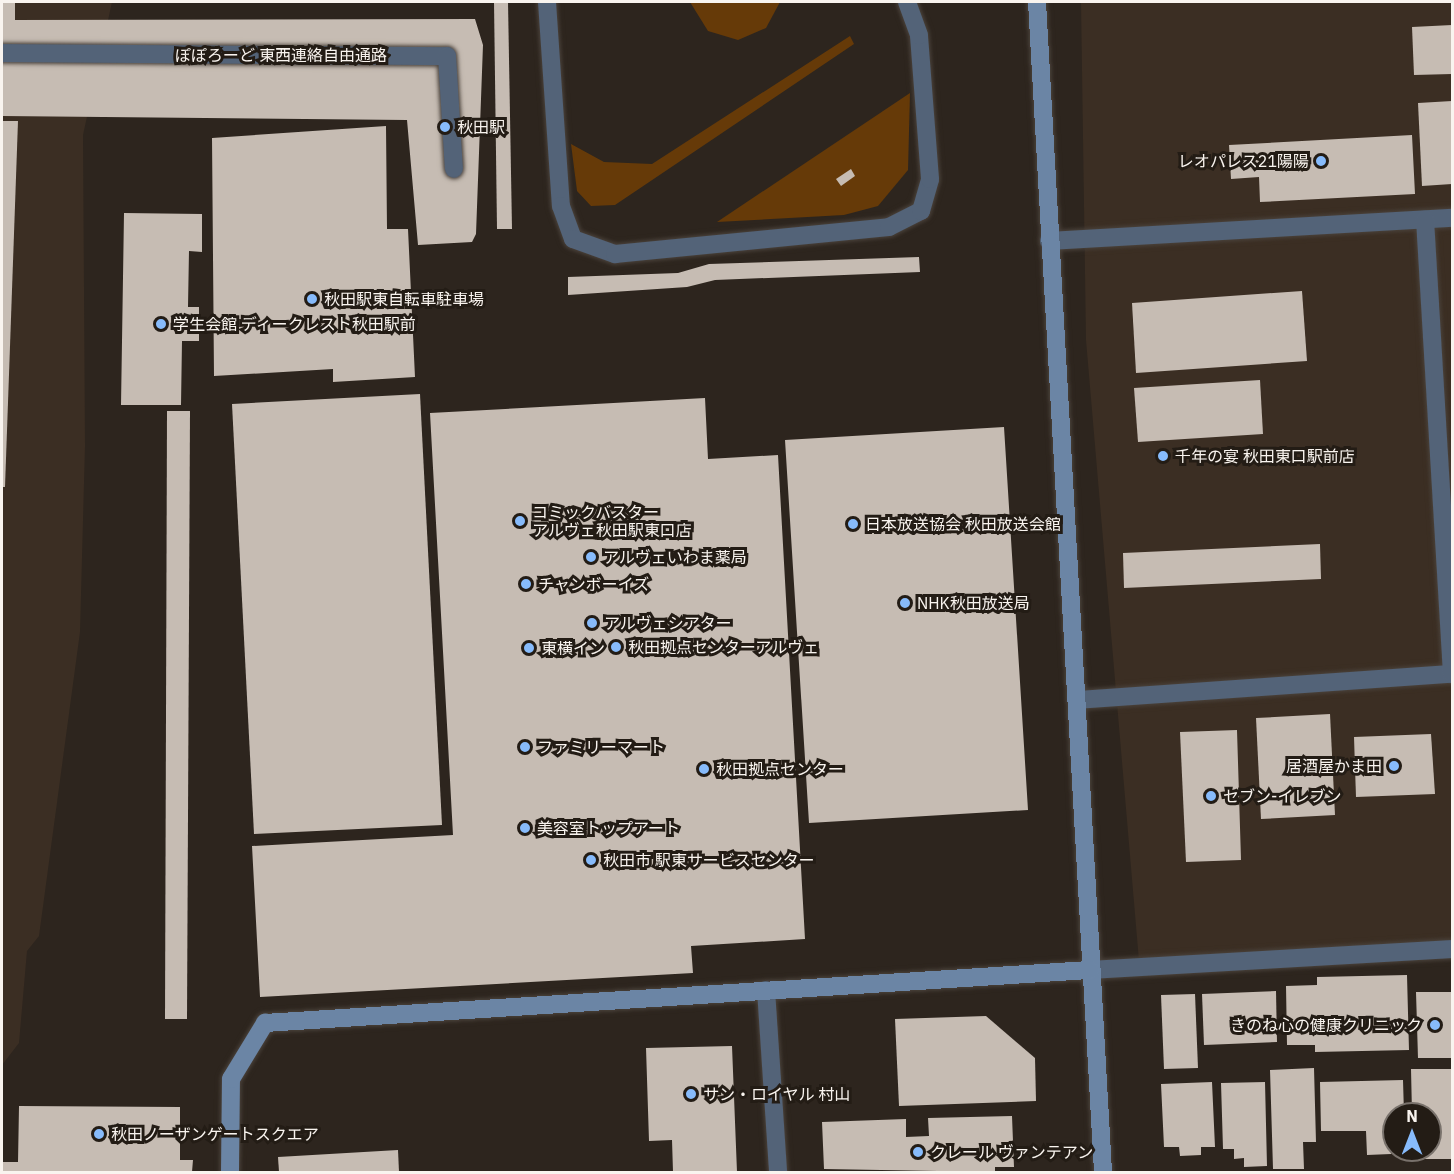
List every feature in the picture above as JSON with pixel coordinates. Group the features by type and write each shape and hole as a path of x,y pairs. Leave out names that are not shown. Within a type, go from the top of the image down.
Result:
{"street":[{"path":"547,2 561,206 573,239 615,254 889,227 921,211 930,179 919,34 907,2"},
{"path":"1037,2 1103,1173"},
{"name":"ぽぽろーど 東西連絡自由通路","path":"2,53 447,56 454,169"},
{"path":"1049,241 1452,218"},
{"path":"1425,220 1452,684"},
{"path":"1077,700 1452,674"},
{"path":"230,1173 231,1079 265,1023 1452,949"},
{"path":"766,990 778,1173"}],"shaded area":[{"path":"2,2 112,2 83,135 85,446 80,632 39,936 27,951 19,1043 2,1065"},
{"path":"690,2 780,2 766,28 738,40 708,31"},
{"path":"1081,2 1452,2 1452,941 1139,961 1086,340"},
{"path":"850,36 854,44 615,205 591,206 577,191 571,144 604,162 652,164"},
{"path":"910,93 908,170 878,206 844,215 717,222"}],"building":[{"name":"秋田駅","path":"2,2 15,2 15,20 475,19 483,45 476,234 472,242 418,245 407,120 2,116"},
{"path":"494,2 508,2 512,229 497,229"},
{"path":"1452,25 1452,74 1414,75 1412,27"},
{"path":"1452,101 1452,184 1422,186 1418,103"},
{"path":"2,121 18,121 5,487 2,487"},
{"name":"秋田駅東自転車駐車場","path":"386,126 387,229 408,229 415,377 333,382 333,369 214,376 212,138"},
{"name":"レオパレス21陽陽","path":"1412,135 1415,194 1260,202 1259,177 1231,179 1229,145"},
{"path":"851,169 855,176 841,186 836,179"},
{"name":"学生会館 ディークレスト秋田駅前","path":"124,213 202,214 202,252 189,251 188,307 199,307 199,341 182,341 181,405 121,405"},
{"path":"919,257 920,272 715,280 687,287 568,295 568,277 678,273 709,264"},
{"path":"1302,291 1307,361 1136,373 1132,303"},
{"path":"1260,380 1263,434 1138,442 1134,388"},
{"path":"420,394 442,825 254,834 232,404"},
{"name":"秋田拠点センターアルヴェ","path":"705,398 708,459 778,455 805,939 691,946 693,973 260,997 252,846 453,835 430,413"},
{"path":"167,411 190,411 187,1019 165,1019"},
{"name":"NHK秋田放送局","path":"1004,427 1028,810 809,823 785,440"},
{"path":"1320,544 1321,579 1124,588 1123,553"},
{"path":"1330,714 1335,815 1261,819 1256,718"},
{"name":"セブン-イレブン","path":"1237,730 1241,860 1186,862 1180,732"},
{"name":"居酒屋かま田","path":"1431,734 1435,794 1356,797 1354,737"},
{"path":"1407,975 1409,1050 1315,1052 1315,1045 1287,1045 1286,986 1317,985 1317,977"},
{"path":"1276,991 1277,1042 1204,1045 1202,994"},
{"name":"きのね心の健康クリニック","path":"1416,992 1452,992 1452,1058 1418,1058"},
{"path":"1195,994 1198,1068 1164,1069 1161,995"},
{"path":"986,1016 1035,1058 1036,1101 899,1106 895,1019"},
{"name":"サン・ロイヤル 村山","path":"732,1046 737,1172 673,1172 672,1140 649,1141 646,1048"},
{"path":"1314,1068 1316,1142 1303,1142 1304,1169 1273,1169 1270,1070"},
{"path":"1411,1069 1452,1069 1452,1159 1442,1159 1442,1102 1412,1102"},
{"path":"1403,1080 1404,1102 1382,1102 1382,1154 1367,1155 1366,1131 1321,1131 1320,1082"},
{"path":"1212,1082 1215,1147 1201,1147 1201,1155 1180,1156 1179,1147 1164,1147 1161,1084"},
{"path":"1265,1082 1267,1166 1244,1167 1244,1158 1234,1159 1234,1149 1223,1149 1221,1083"},
{"name":"秋田ノーザンゲートスクエア","path":"19,1106 180,1107 180,1160 193,1160 192,1172 2,1172 2,1162 18,1162"},
{"name":"クレール ヴァンテアン","path":"1012,1116 1014,1167 995,1167 995,1172 824,1169 822,1122 906,1119 906,1137 929,1136 928,1118"},
{"path":"398,1150 399,1172 279,1172 278,1157"}],"place":[{"name":"秋田駅","path":"445,127"},
{"name":"レオパレス21陽陽","path":"1321,161"},
{"name":"秋田駅東自転車駐車場","path":"312,299"},
{"name":"学生会館 ディークレスト秋田駅前","path":"161,324"},
{"name":"千年の宴 秋田東口駅前店","path":"1163,456"},
{"name":"コミックバスター アルヴェ秋田駅東口店","path":"520,521"},
{"name":"日本放送協会 秋田放送会館","path":"853,524"},
{"name":"アルヴェいわま薬局","path":"591,557"},
{"name":"チャンボーイズ","path":"526,584"},
{"name":"NHK秋田放送局","path":"905,603"},
{"name":"アルヴェシアター","path":"592,623"},
{"name":"秋田拠点センターアルヴェ","path":"616,647"},
{"name":"東横イン","path":"529,648"},
{"name":"ファミリーマート","path":"525,747"},
{"name":"居酒屋かま田","path":"1394,766"},
{"name":"秋田拠点センター","path":"704,769"},
{"name":"セブン-イレブン","path":"1211,796"},
{"name":"美容室トップアート","path":"525,828"},
{"name":"秋田市 駅東サービスセンター","path":"591,860"},
{"name":"きのね心の健康クリニック","path":"1435,1025"},
{"name":"サン・ロイヤル 村山","path":"691,1094"},
{"name":"秋田ノーザンゲートスクエア","path":"99,1134"},
{"name":"クレール ヴァンテアン","path":"918,1152"}]}
